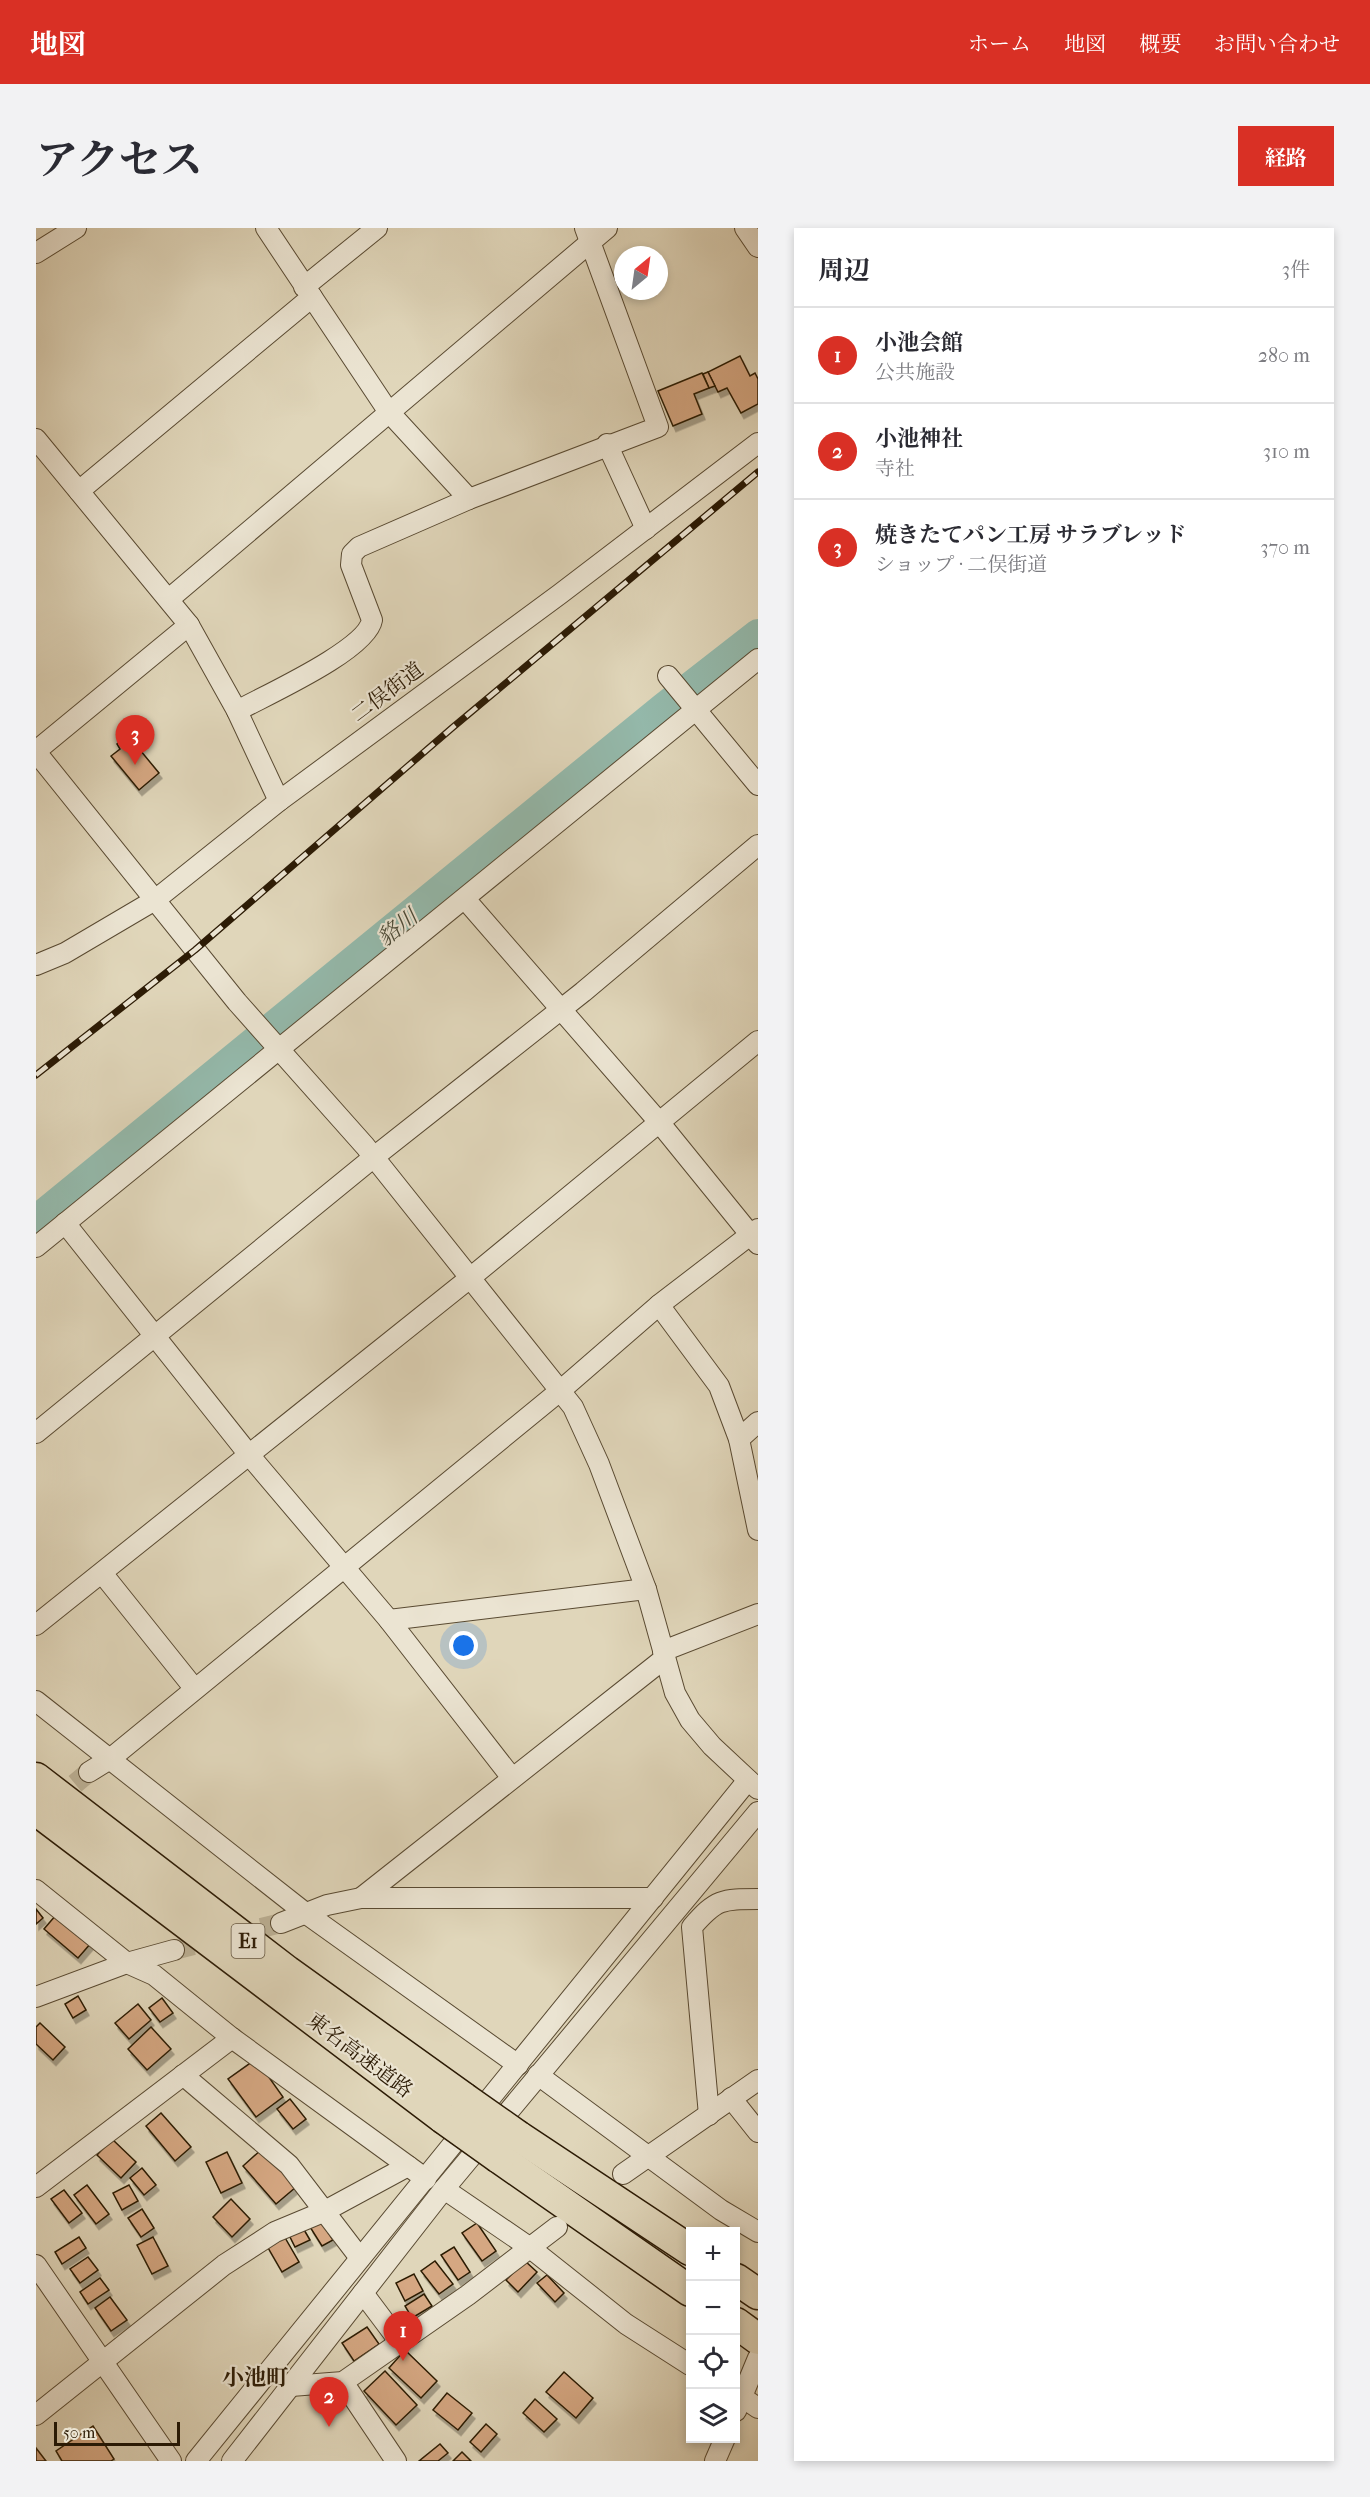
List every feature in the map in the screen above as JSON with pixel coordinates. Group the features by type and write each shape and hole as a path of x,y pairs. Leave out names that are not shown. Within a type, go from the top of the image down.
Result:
{"highway":[{"name":"東名高速道路","path":"36,1778 287,1971 454,2108"},
{"name":"東名高速道路","path":"36,1810 509,2147 686,2288"},
{"name":"東名高速道路","path":"509,2147 686,2248"},
{"path":"738,2281 758,2294"},
{"path":"740,2326 758,2339"}],"street":[{"path":"36,254 76,228"},
{"path":"266,228 388,411 469,499"},
{"path":"79,491 308,292 377,228"},
{"path":"169,599 388,411 588,234 607,228"},
{"path":"745,228 758,247"},
{"path":"237,711 333,660 368,633 372,620 351,565 352,554 359,546 469,499 660,425 588,234"},
{"path":"36,439 189,625 237,711 279,801"},
{"name":"二俣街道","path":"36,965 65,953 155,900 279,801 646,529 758,443"},
{"path":"607,444 646,529"},
{"path":"189,625 36,752 252,1019 374,1157 561,1390 582,1424 599,1464 646,1589 675,1693 690,1720 712,1746 753,1785 653,1898 196,2461"},
{"path":"36,1247 758,659"},
{"path":"668,676 758,785"},
{"path":"36,1433 374,1157 560,1010 758,845"},
{"path":"89,1772 110,1759 561,1390 659,1305 756,1236 465,899"},
{"path":"36,1625 250,1456 758,1041"},
{"path":"65,1223 250,1456 345,1566 512,1778"},
{"path":"659,1305 719,1386 739,1439 758,1530"},
{"path":"739,1439 758,1422"},
{"path":"102,1573 194,1688"},
{"path":"388,1620 646,1589"},
{"path":"361,1898 664,1655 758,1614"},
{"path":"36,1701 304,1912 518,2064"},
{"path":"232,2461 444,2189 758,1812"},
{"path":"36,1890 127,1963 154,1975 232,2038 426,2180"},
{"path":"281,1923 304,1912 361,1898 653,1898"},
{"path":"709,2115 692,1927 709,1907 727,1899 758,1899"},
{"path":"36,1997 127,1963 174,1950"},
{"path":"36,2187 232,2038"},
{"path":"183,2075 289,2164 360,2258"},
{"path":"538,2075 650,2155 721,2210 758,2232"},
{"path":"623,2174 758,2080"},
{"path":"732,2098 758,2132"},
{"path":"36,2415 224,2265 275,2232 323,2212 408,2166"},
{"path":"444,2189 529,2247 626,2324 686,2362"},
{"path":"291,2386 343,2382 468,2295 557,2227"},
{"path":"36,2265 171,2461"},
{"path":"363,2293 399,2341"},
{"path":"740,2394 758,2358"},
{"path":"343,2382 396,2461"},
{"path":"740,2401 758,2408"},
{"path":"716,2461 723,2443"}],"building":[{"path":"740,356 750,376 755,373 758,379 758,404 741,413 727,388 718,392 708,372"},
{"path":"708,372 715,386 709,388 703,374"},
{"path":"702,373 709,388 694,394 702,414 673,426 658,391"},
{"path":"125,738 128,741 131,739 159,773 139,790 111,756 120,749 117,744"},
{"path":"36,1909 43,1918 36,1924"},
{"path":"56,1915 91,1943 78,1958 44,1929"},
{"path":"78,1996 86,2010 73,2018 65,2004"},
{"path":"162,1998 173,2013 160,2022 149,2008"},
{"path":"138,2004 151,2020 129,2039 115,2023"},
{"path":"40,2023 65,2047 53,2060 36,2044 36,2027"},
{"path":"151,2027 171,2049 147,2070 128,2049"},
{"path":"256,2059 283,2097 256,2117 228,2079"},
{"path":"290,2099 306,2119 293,2129 277,2109"},
{"path":"161,2113 191,2147 175,2161 146,2126"},
{"path":"112,2139 136,2162 121,2178 97,2155"},
{"path":"262,2149 296,2187 276,2204 243,2166"},
{"path":"227,2152 242,2183 221,2193 206,2162"},
{"path":"142,2168 156,2185 144,2195 130,2178"},
{"path":"87,2185 109,2214 96,2224 74,2195"},
{"path":"129,2185 138,2201 122,2210 113,2193"},
{"path":"64,2190 82,2213 69,2223 51,2199"},
{"path":"231,2199 250,2219 232,2237 213,2217"},
{"path":"142,2209 154,2228 141,2237 128,2218"},
{"path":"320,2220 333,2240 322,2246 310,2227"},
{"path":"477,2223 496,2251 482,2261 462,2233"},
{"path":"303,2228 310,2240 295,2247 289,2235"},
{"path":"284,2236 299,2262 282,2272 267,2246"},
{"path":"79,2237 86,2248 62,2264 55,2252"},
{"path":"153,2237 168,2266 152,2274 137,2245"},
{"path":"454,2247 470,2272 458,2280 441,2255"},
{"path":"88,2257 98,2270 80,2283 70,2269"},
{"path":"435,2261 453,2284 439,2294 421,2271"},
{"path":"525,2261 537,2272 518,2292 506,2280"},
{"path":"414,2274 423,2291 405,2301 396,2283"},
{"path":"547,2275 564,2293 555,2302 537,2283"},
{"path":"100,2278 109,2290 88,2304 80,2292"},
{"path":"424,2294 432,2306 412,2318 405,2306"},
{"path":"110,2297 127,2320 111,2331 95,2308"},
{"path":"367,2327 379,2344 354,2361 342,2343"},
{"path":"405,2350 437,2381 421,2398 389,2368"},
{"path":"385,2371 417,2405 396,2425 364,2391"},
{"path":"564,2372 593,2398 576,2418 546,2392"},
{"path":"447,2393 472,2413 458,2430 433,2410"},
{"path":"535,2399 557,2419 544,2432 523,2413"},
{"path":"486,2424 497,2434 481,2452 470,2442"},
{"path":"93,2426 114,2459 111,2461 62,2461 56,2451"},
{"path":"440,2444 448,2453 438,2461 419,2461"},
{"path":"36,2448 46,2461 36,2461"},
{"path":"462,2452 471,2461 453,2461"}],"waterway":[{"name":"貉川","path":"36,1220 663,708 758,634"}],"tunnel":[{"path":"52,1803 89,1772"},
{"path":"174,1950 281,1923"}],"railway":[{"path":"36,1075 195,950 452,728 758,472"}],"place":[{"name":"焼きたてパン工房 サラブレッド","path":"135,765"},
{"name":"小池会館","path":"403,2361"},
{"name":"小池神社","path":"329,2427"}],"district":[{"name":"小池町","path":"255,2377"}]}
